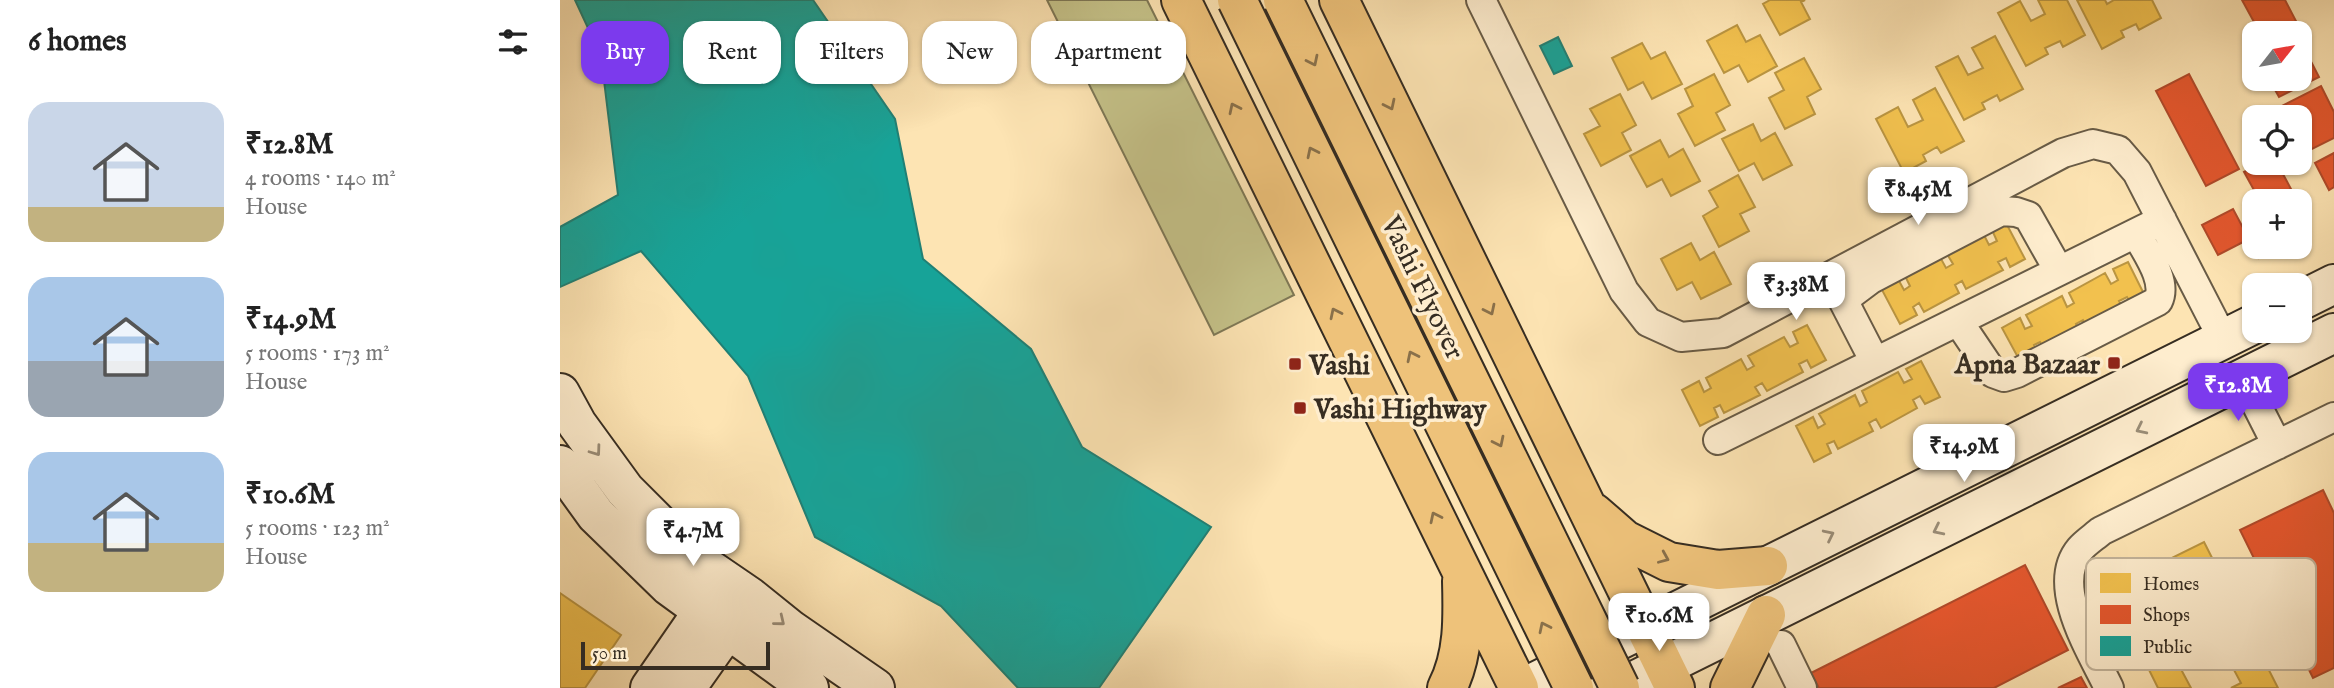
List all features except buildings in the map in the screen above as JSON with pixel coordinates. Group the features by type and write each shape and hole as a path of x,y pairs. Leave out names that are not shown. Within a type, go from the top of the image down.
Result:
{"highway":[{"path":"1181,0 1521,688"},
{"name":"Vashi Flyover","path":"1237,0 1574,688"},
{"name":"Vashi Flyover","path":"1283,0 1620,688"},
{"path":"1339,0 1670,677"},
{"path":"1587,508 1625,540 1669,562 1718,570 1768,566"},
{"path":"1447,688 1456,670 1463,622 1462,571"},
{"path":"1730,688 1773,630"}],"main road":[{"path":"2312,295 2334,284"},
{"path":"1521,688 2239,332 2243,378"},
{"path":"1620,688 1670,677 1773,630 2243,378 2334,333"},
{"path":"560,393 576,424 625,490 693,558 875,688"},
{"path":"560,465 596,515 669,586 809,688"},
{"path":"650,688 715,621 737,589"},
{"path":"686,688 715,621"}],"street":[{"path":"1481,0 1624,291 1648,322 1681,337 1723,333 2063,153 2093,144 2118,150 2137,172 2162,220 2239,332"},
{"path":"1875,362 1843,300 1871,279 2001,211 2028,216 2059,271"},
{"path":"1718,440 2162,220"},
{"path":"1958,321 1993,373 2004,377 2017,373 2158,301 2162,292 2161,283 2136,233"},
{"path":"2243,378 2277,445"},
{"path":"2086,640 2076,619 2069,594 2069,571 2079,550 2101,531 2334,416"},
{"path":"1773,630 1802,688"},
{"path":"2100,670 2109,688"}],"shaded area":[{"path":"1047,0 1147,0 1157,21 1057,21"},
{"path":"1186,78 1294,295 1214,335 1089,84 1186,84"}],"place":[{"name":"Apna Bazaar","path":"2114,363"},
{"name":"Vashi","path":"1295,364"},
{"name":"Vashi Highway","path":"1300,408"}]}
